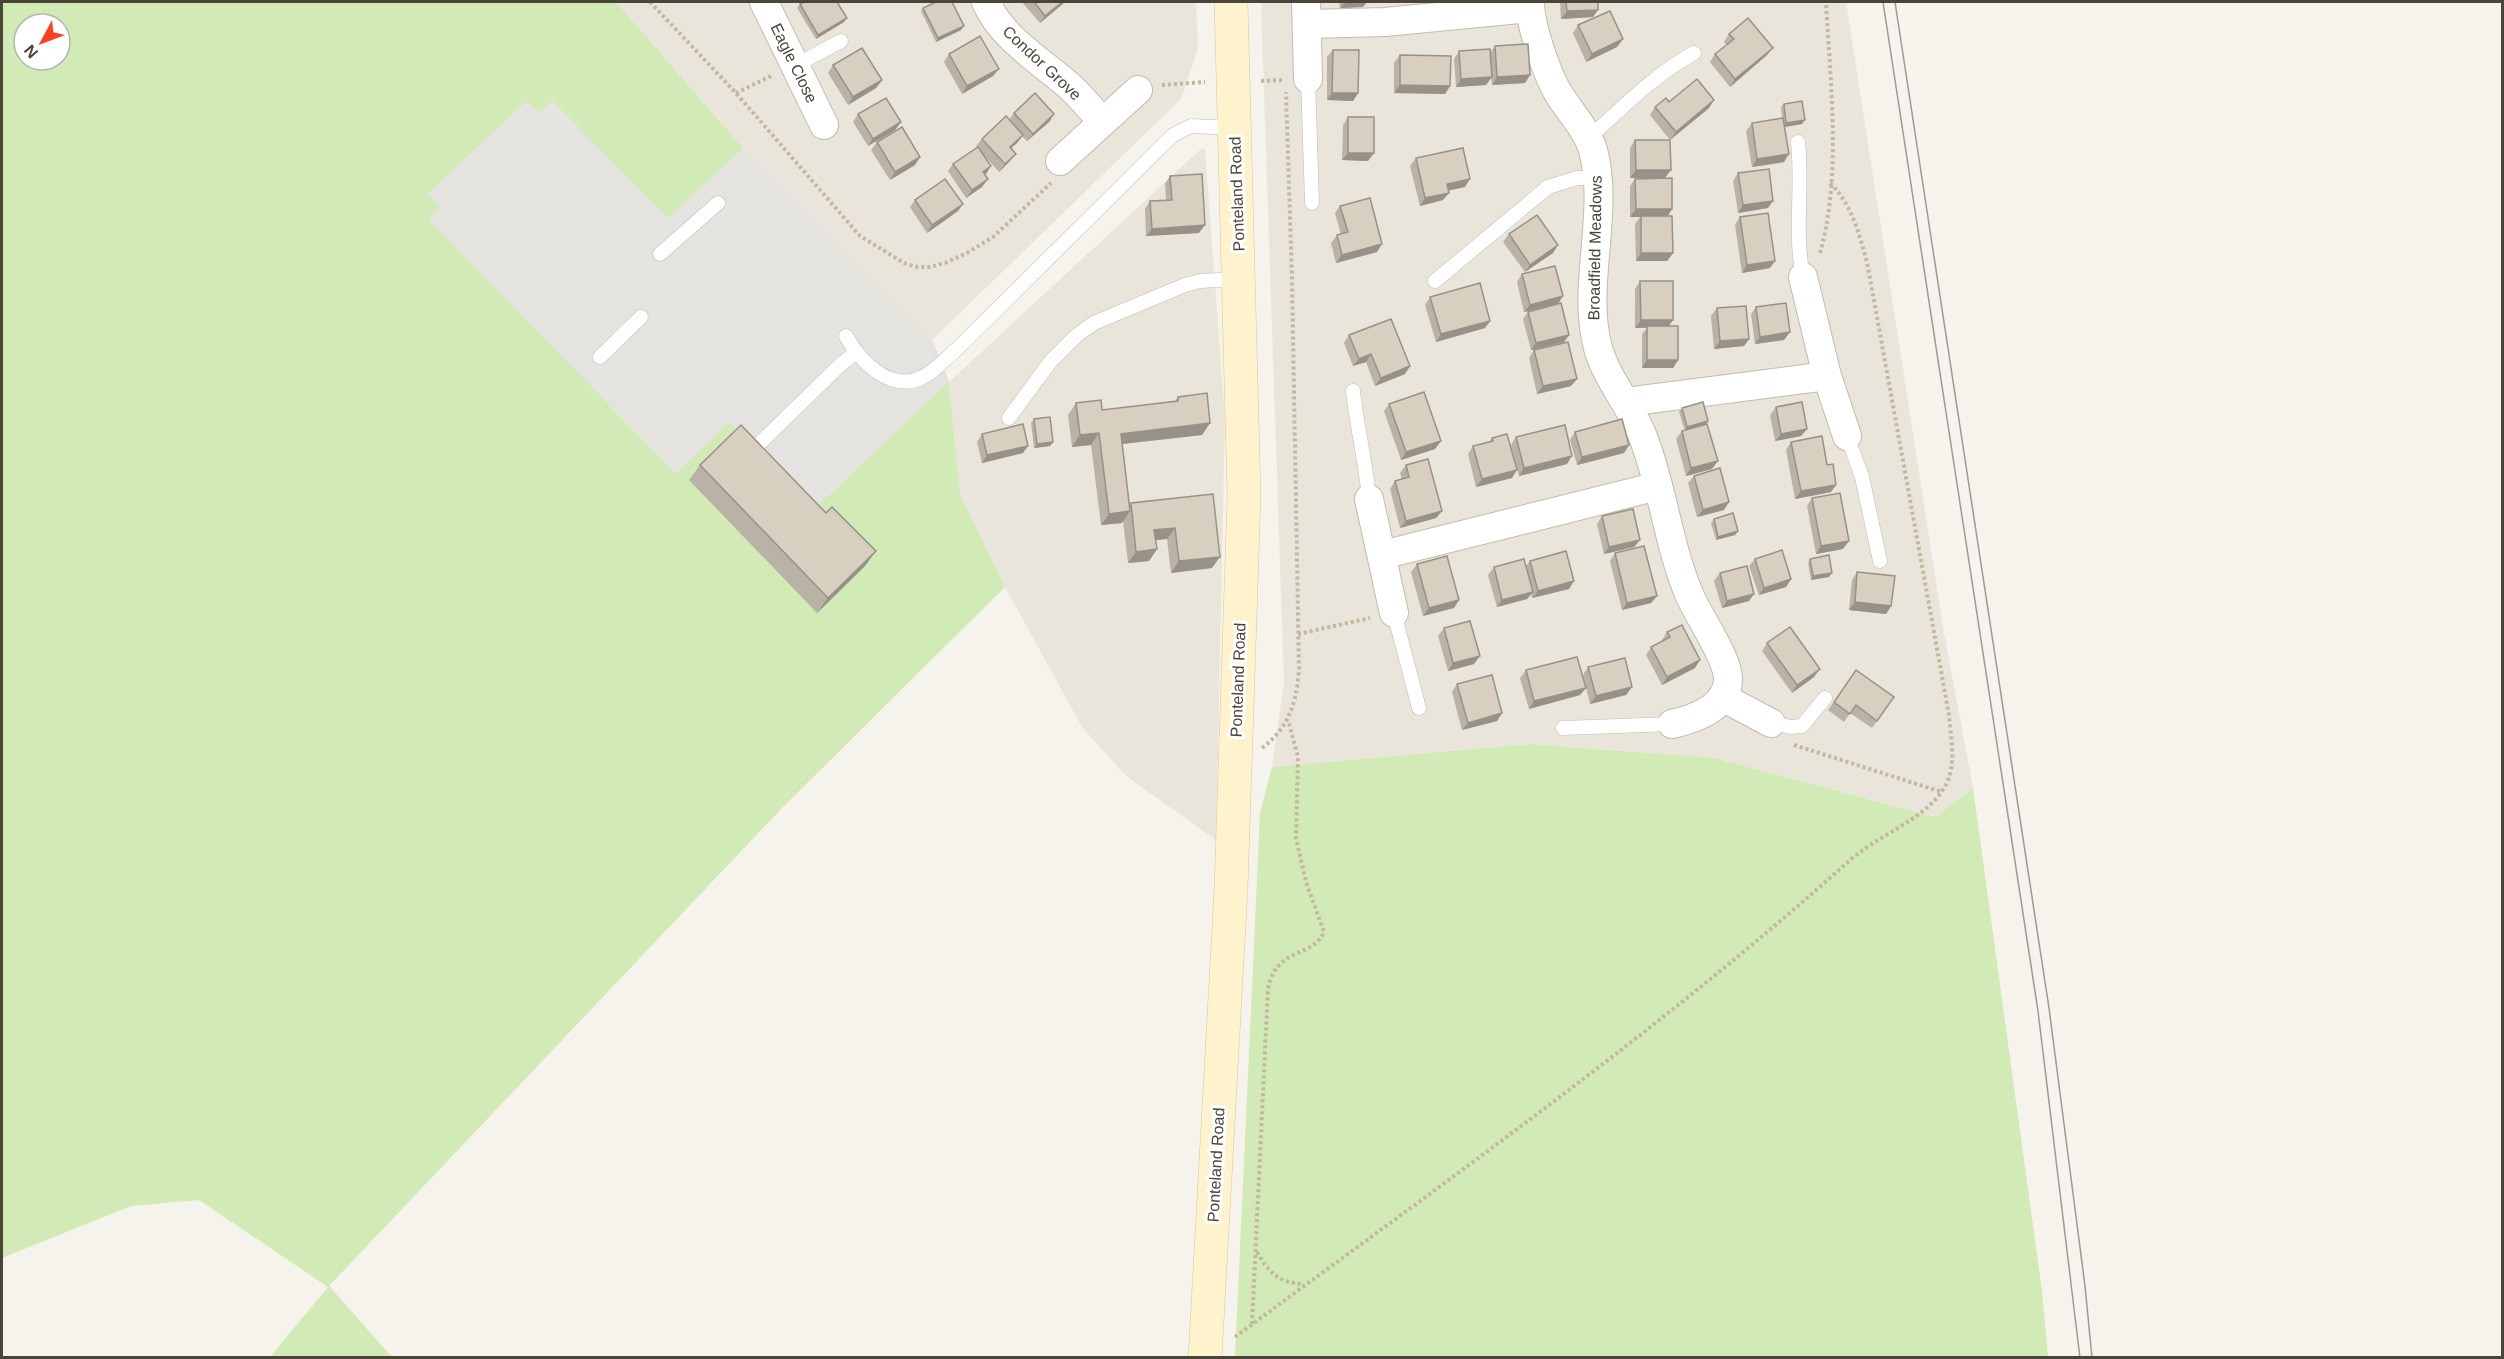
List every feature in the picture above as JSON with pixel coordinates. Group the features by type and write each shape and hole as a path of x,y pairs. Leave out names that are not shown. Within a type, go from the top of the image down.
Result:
{"main road":[{"name":"Ponteland Road","path":"1205,1350 1231,889 1244,496 1231,2"}],"street":[{"name":"Eagle Close","path":"764,2 824,125"},
{"name":"Condor Grove","path":"986,2 1007,33 1069,86 1102,122"},
{"path":"1297,74 1306,13 1385,22 1530,5"},
{"name":"Broadfield Meadows","path":"1530,5 1550,76 1589,138 1598,178 1594,334 1607,370 1644,439 1687,588 1725,664 1728,682 1722,697"},
{"path":"1060,161 1138,90"},
{"path":"1803,278 1827,376 1847,436"},
{"path":"1626,402 1827,376"},
{"path":"1382,555 1658,486"},
{"path":"1370,499 1382,555 1383,615"},
{"path":"1672,724 1704,713 1722,697 1771,723"}],"lane":[{"path":"794,66 841,41"},
{"path":"1589,138 1655,78 1694,53"},
{"path":"1297,74 1312,203"},
{"path":"846,336 855,353 877,372 891,379 903,381 918,379 930,373 1173,135 1191,126 1235,128"},
{"path":"1798,142 1800,206 1797,237 1803,278"},
{"path":"1435,281 1548,187 1577,178 1598,178"},
{"path":"660,254 718,203"},
{"path":"1009,418 1060,350 1094,323 1185,285 1200,281 1239,279"},
{"path":"600,357 641,317"},
{"path":"761,441 838,366 855,353"},
{"path":"1353,391 1370,499"},
{"path":"1847,436 1862,477 1880,561"},
{"path":"1383,615 1419,708"},
{"path":"1771,723 1791,727 1802,726 1825,698"},
{"path":"1563,728 1672,724"}],"path":[{"path":"650,2 736,93 860,236 891,257 917,267 945,263 993,237 1059,176 1060,161"},
{"path":"1803,278 1814,264 1822,247 1830,183 1832,116 1826,2"},
{"path":"736,93 794,66"},
{"path":"1235,768 1273,740 1288,720 1298,685 1292,292 1297,74"},
{"path":"1138,90 1174,83 1207,82"},
{"path":"1205,1350 1230,1341 1644,1034 1779,924 1862,849 1921,812 1942,792 1952,770 1949,715 1897,424 1867,262 1850,211 1839,192 1830,183"},
{"path":"1298,634 1383,615"},
{"path":"1252,1324 1270,978 1281,962 1315,942 1324,932 1306,882 1298,850 1296,838 1298,757 1288,720"},
{"path":"1771,723 1774,733 1798,747 1942,792"},
{"path":"1257,1251 1276,1277 1283,1281 1305,1284"}],"shaded area":[{"path":"616,2 1196,2 1198,48 1181,99 932,340 743,148"},
{"path":"1261,2 1846,2 1943,627 1973,788 1937,817 1714,758 1529,744 1272,767 1284,683"},
{"path":"552,100 668,218 743,148 932,340 949,382 813,510 729,422 676,474 428,219 440,207 428,193 527,101 539,113"},
{"path":"1202,148 1205,149 1225,419 1216,840 1126,776 1082,727 1005,587 960,494 949,382"}],"green space":[{"path":"2,2 616,2 743,148 932,340 949,382 960,494 1005,587 783,807 329,1286 392,1357 270,1357 328,1287 199,1200 131,1206 2,1258"},
{"path":"1529,744 1714,758 1936,817 1973,788 2042,1291 2048,1357 1235,1357 1260,813 1272,767"}],"building":[{"path":"837,2 847,18 818,35 800,4"},
{"path":"936,2 952,2 964,26 938,38 923,8"},
{"path":"1034,2 1062,2 1045,16"},
{"path":"1566,2 1598,2 1598,10 1567,11"},
{"path":"1610,11 1623,39 1592,54 1578,25"},
{"path":"1748,18 1773,48 1735,79 1715,54 1734,39 1729,34"},
{"path":"980,36 999,69 967,86 949,54"},
{"path":"1528,44 1530,75 1497,77 1495,46"},
{"path":"862,48 882,80 853,97 833,65"},
{"path":"1490,49 1492,77 1461,79 1459,51"},
{"path":"1333,50 1359,50 1358,93 1332,93"},
{"path":"1400,55 1451,56 1450,86 1400,85"},
{"path":"1697,79 1714,100 1676,132 1655,107 1666,98 1669,102"},
{"path":"1035,93 1054,114 1033,134 1014,113"},
{"path":"886,98 901,122 873,139 858,114"},
{"path":"1802,101 1805,120 1786,123 1784,104"},
{"path":"1006,116 1023,135 1010,147 1016,154 1005,164 982,139"},
{"path":"1348,117 1374,117 1374,153 1348,153"},
{"path":"1783,118 1789,154 1757,159 1752,123"},
{"path":"902,127 920,157 895,172 877,142"},
{"path":"1635,140 1670,140 1671,170 1636,170"},
{"path":"978,147 991,166 983,172 988,179 972,190 953,164"},
{"path":"1463,148 1470,179 1447,184 1449,193 1425,198 1416,158"},
{"path":"1769,169 1773,201 1743,205 1738,173"},
{"path":"1202,174 1205,225 1152,229 1150,201 1172,200 1170,176"},
{"path":"1672,178 1672,209 1636,209 1635,179"},
{"path":"945,179 963,204 932,225 915,200"},
{"path":"1370,198 1382,244 1342,255 1337,235 1348,232 1340,206"},
{"path":"1768,213 1775,261 1747,265 1740,217"},
{"path":"1537,215 1558,245 1530,265 1509,234"},
{"path":"1641,216 1672,216 1673,253 1641,253"},
{"path":"1555,266 1563,296 1530,305 1522,274"},
{"path":"1640,281 1673,281 1673,320 1641,320"},
{"path":"1480,283 1490,321 1441,334 1430,297"},
{"path":"1561,303 1569,335 1536,343 1528,312"},
{"path":"1786,303 1790,332 1760,337 1756,307"},
{"path":"1746,306 1749,339 1720,341 1717,308"},
{"path":"1391,319 1410,366 1381,378 1371,354 1359,359 1349,335"},
{"path":"1647,326 1678,326 1678,360 1647,360"},
{"path":"1568,342 1577,379 1543,386 1534,350"},
{"path":"1424,392 1441,441 1406,452 1389,404"},
{"path":"1207,393 1210,423 1121,434 1130,511 1109,514 1099,433 1080,435 1076,403 1101,400 1102,410 1178,401 1178,397"},
{"path":"1703,402 1708,421 1687,427 1682,408"},
{"path":"1802,402 1807,429 1781,434 1776,407"},
{"path":"1050,417 1053,442 1037,444 1034,419"},
{"path":"1622,419 1629,445 1582,457 1575,432"},
{"path":"1023,424 1028,446 987,455 982,434"},
{"path":"1707,424 1718,461 1691,468 1682,431"},
{"path":"741,425 826,513 832,507 876,551 828,598 700,465"},
{"path":"1565,425 1572,456 1524,468 1516,437"},
{"path":"1507,434 1517,470 1482,479 1473,446 1493,441 1492,438"},
{"path":"1822,436 1827,465 1833,464 1836,485 1801,491 1791,442"},
{"path":"1428,459 1442,511 1406,521 1395,481 1409,477 1406,465"},
{"path":"1720,468 1729,502 1703,510 1694,476"},
{"path":"1840,493 1849,541 1821,546 1812,498"},
{"path":"1213,494 1220,557 1179,561 1175,528 1154,530 1157,549 1136,552 1131,503"},
{"path":"1633,509 1640,540 1609,547 1602,516"},
{"path":"1733,513 1738,531 1718,537 1714,519"},
{"path":"1644,546 1657,596 1627,603 1615,553"},
{"path":"1782,550 1791,579 1764,588 1755,559"},
{"path":"1566,551 1574,581 1538,591 1530,561"},
{"path":"1829,555 1832,573 1813,576 1810,559"},
{"path":"1447,556 1459,600 1429,608 1417,564"},
{"path":"1524,559 1533,592 1502,600 1494,567"},
{"path":"1747,566 1754,594 1727,601 1720,573"},
{"path":"1857,572 1895,576 1891,606 1855,602"},
{"path":"1470,621 1480,656 1453,663 1444,628"},
{"path":"1682,625 1700,660 1667,677 1651,647 1670,637 1667,632"},
{"path":"1790,627 1820,669 1797,685 1767,643"},
{"path":"1577,657 1586,688 1534,701 1526,670"},
{"path":"1625,658 1632,687 1596,696 1588,667"},
{"path":"1856,670 1894,697 1877,721 1856,705 1850,714 1834,702"},
{"path":"1492,675 1502,713 1468,723 1457,684"}],"tram line":[{"path":"1883,2 2038,1011 2080,1358"},
{"path":"1895,2 2049,1008 2085,1286 2092,1358"}]}
